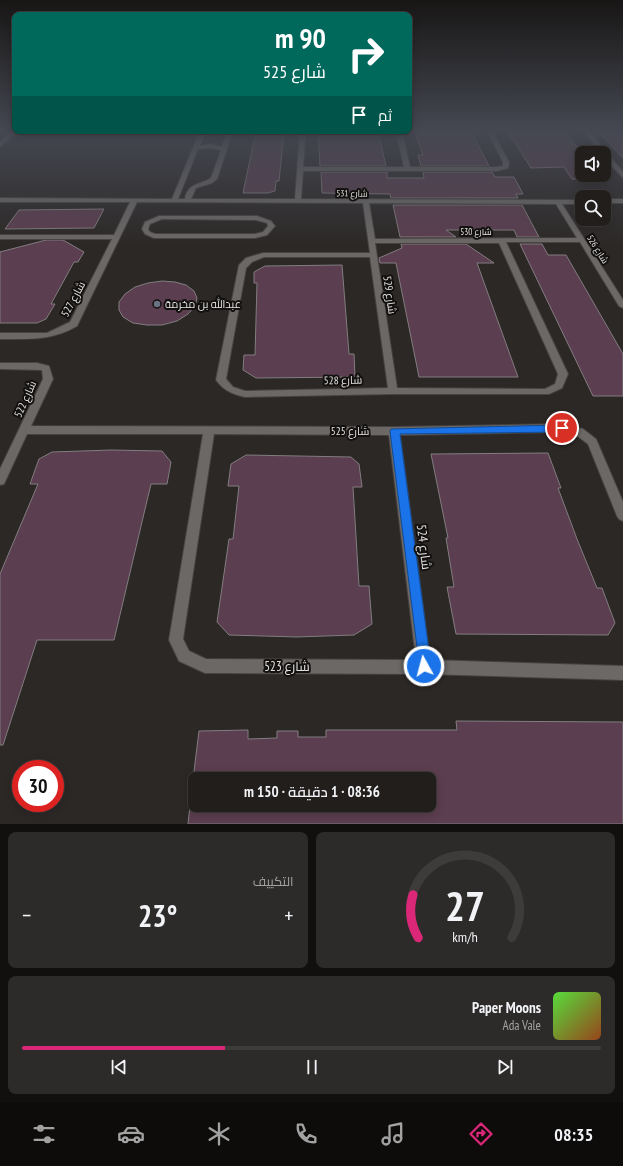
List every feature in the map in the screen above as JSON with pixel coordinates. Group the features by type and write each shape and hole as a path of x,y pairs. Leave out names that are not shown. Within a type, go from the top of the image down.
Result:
{"street":[{"path":"174,201 189,167"},
{"path":"188,201 191,189 214,179 218,167"},
{"path":"298,201 302,168 497,169 504,167"},
{"path":"184,180 201,184"},
{"name":"شارع 531","path":"1,200 188,201 227,209 241,201 575,202"},
{"name":"شارع 527","path":"0,336 49,336 62,332 74,324 134,201"},
{"path":"238,212 241,201"},
{"path":"611,202 623,201"},
{"name":"شارع 529","path":"366,202 393,391"},
{"name":"شارع 526","path":"558,202 623,306"},
{"path":"227,209 238,212 265,220 272,226 269,232 255,236 154,236 147,233 145,229 151,221 161,217 227,209"},
{"path":"0,237 116,237"},
{"name":"شارع 528","path":"374,255 263,255 249,260 242,267 221,380 230,389 245,394 393,391 546,392 559,386 563,374 501,240"},
{"name":"شارع 530","path":"371,241 581,240"},
{"name":"شارع 522","path":"0,366 37,366 46,368 48,379 0,481"},
{"name":"شارع 525","path":"24,430 394,431 562,428 579,432 592,442 623,516"},
{"name":"شارع 523","path":"209,431 176,640 184,656 204,666 424,666 623,673"},
{"name":"شارع 524","path":"394,431 424,666"}],"building":[{"path":"248,167 280,167 279,181 276,181 275,191 268,193 243,193"},
{"path":"564,167 575,167 575,179 572,179"},
{"path":"321,172 387,172 387,178 424,178 423,172 492,172 495,177 514,177 523,194 516,194 518,198 391,198 390,194 322,193"},
{"path":"393,205 522,205 539,237 517,237 514,230 446,230 456,237 400,237"},
{"path":"104,209 94,228 5,229 19,210"},
{"path":"46,240 63,240 84,252 78,262 74,262 51,304 55,304 46,319 37,323 0,323 0,252"},
{"path":"401,244 466,244 494,263 477,263 518,377 419,377 396,263 380,263 379,258 402,248"},
{"path":"520,244 542,244 548,255 566,255 623,354 623,396 593,396"},
{"path":"342,265 349,354 354,354 355,377 256,378 243,370 244,355 255,355 257,283 254,283 254,272 265,266"},
{"name":"عبدالله بن مخرمة","path":"162,281 186,285 194,291 197,298 195,306 188,314 177,321 162,325 133,323 123,317 119,310 119,302 125,294 135,287"},
{"path":"111,450 162,451 171,462 167,484 151,484 114,640 37,640 3,745 0,745 0,574 38,484 30,484 39,459 52,452"},
{"path":"548,453 561,488 558,488 577,539 597,588 602,588 615,623 608,635 456,634 447,587 454,587 446,538 448,538 431,454"},
{"path":"246,455 351,457 359,464 362,487 353,487 359,586 369,586 372,624 354,635 297,637 229,635 217,622 229,539 233,539 239,486 228,486 231,464"},
{"path":"456,721 623,722 623,824 188,824 189,812 436,812 436,772 194,772 199,731 248,730 248,739 277,738 277,731 298,731 298,737 326,737 326,730 457,730"}],"place":[{"name":"عبدالله بن مخرمة","path":"157,304"}],"route":[{"path":"424,666 394,431 562,428"}]}
